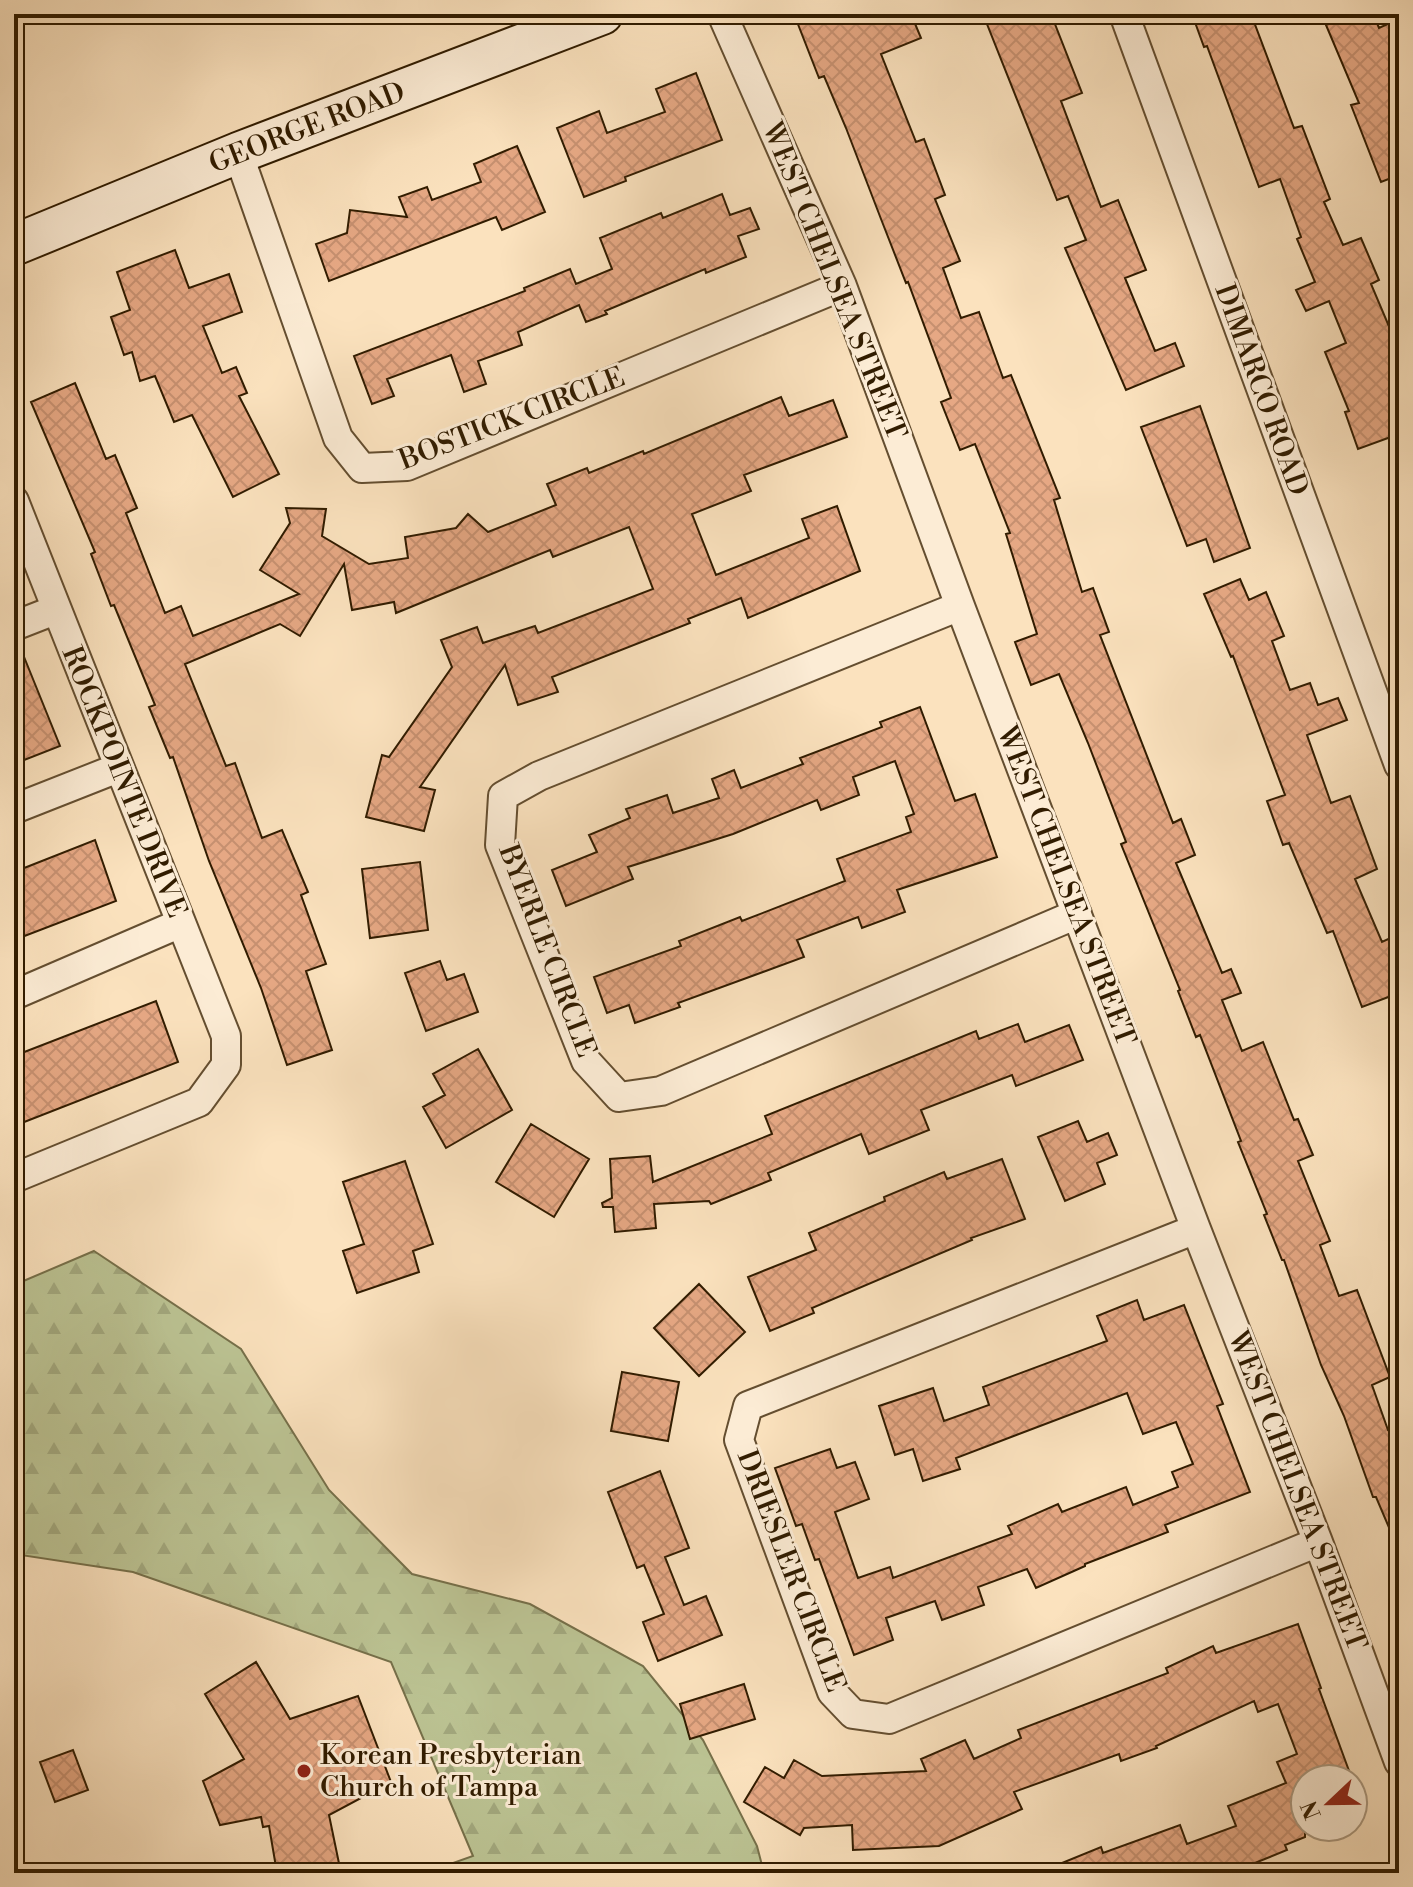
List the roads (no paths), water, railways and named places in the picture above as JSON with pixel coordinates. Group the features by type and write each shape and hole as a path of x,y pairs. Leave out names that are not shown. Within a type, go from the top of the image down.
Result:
{"street":[{"name":"GEORGE ROAD","path":"14,245 238,153 602,14"},
{"name":"WEST CHELSEA STREET","path":"722,14 842,286 960,606 1399,1762"},
{"name":"DIMARCO ROAD","path":"1124,14 1396,747"},
{"name":"BOSTICK CIRCLE","path":"238,153 338,438 362,468 407,466 842,286"},
{"name":"ROCKPOINTE DRIVE","path":"14,501 226,1036 226,1065 199,1102 14,1178"},
{"name":"BYERLE CIRCLE","path":"960,606 539,776 503,796 500,845 586,1061 619,1097 661,1091 1077,914"},
{"path":"14,626 55,610"},
{"path":"14,809 118,768"},
{"path":"14,995 181,923"},
{"name":"DRIESLER CIRCLE","path":"1196,1229 748,1406 739,1440 832,1692 853,1714 889,1719 1318,1542"}],"place":[{"name":"Korean Presbyterian Church of Tampa","path":"304,1771"}]}
